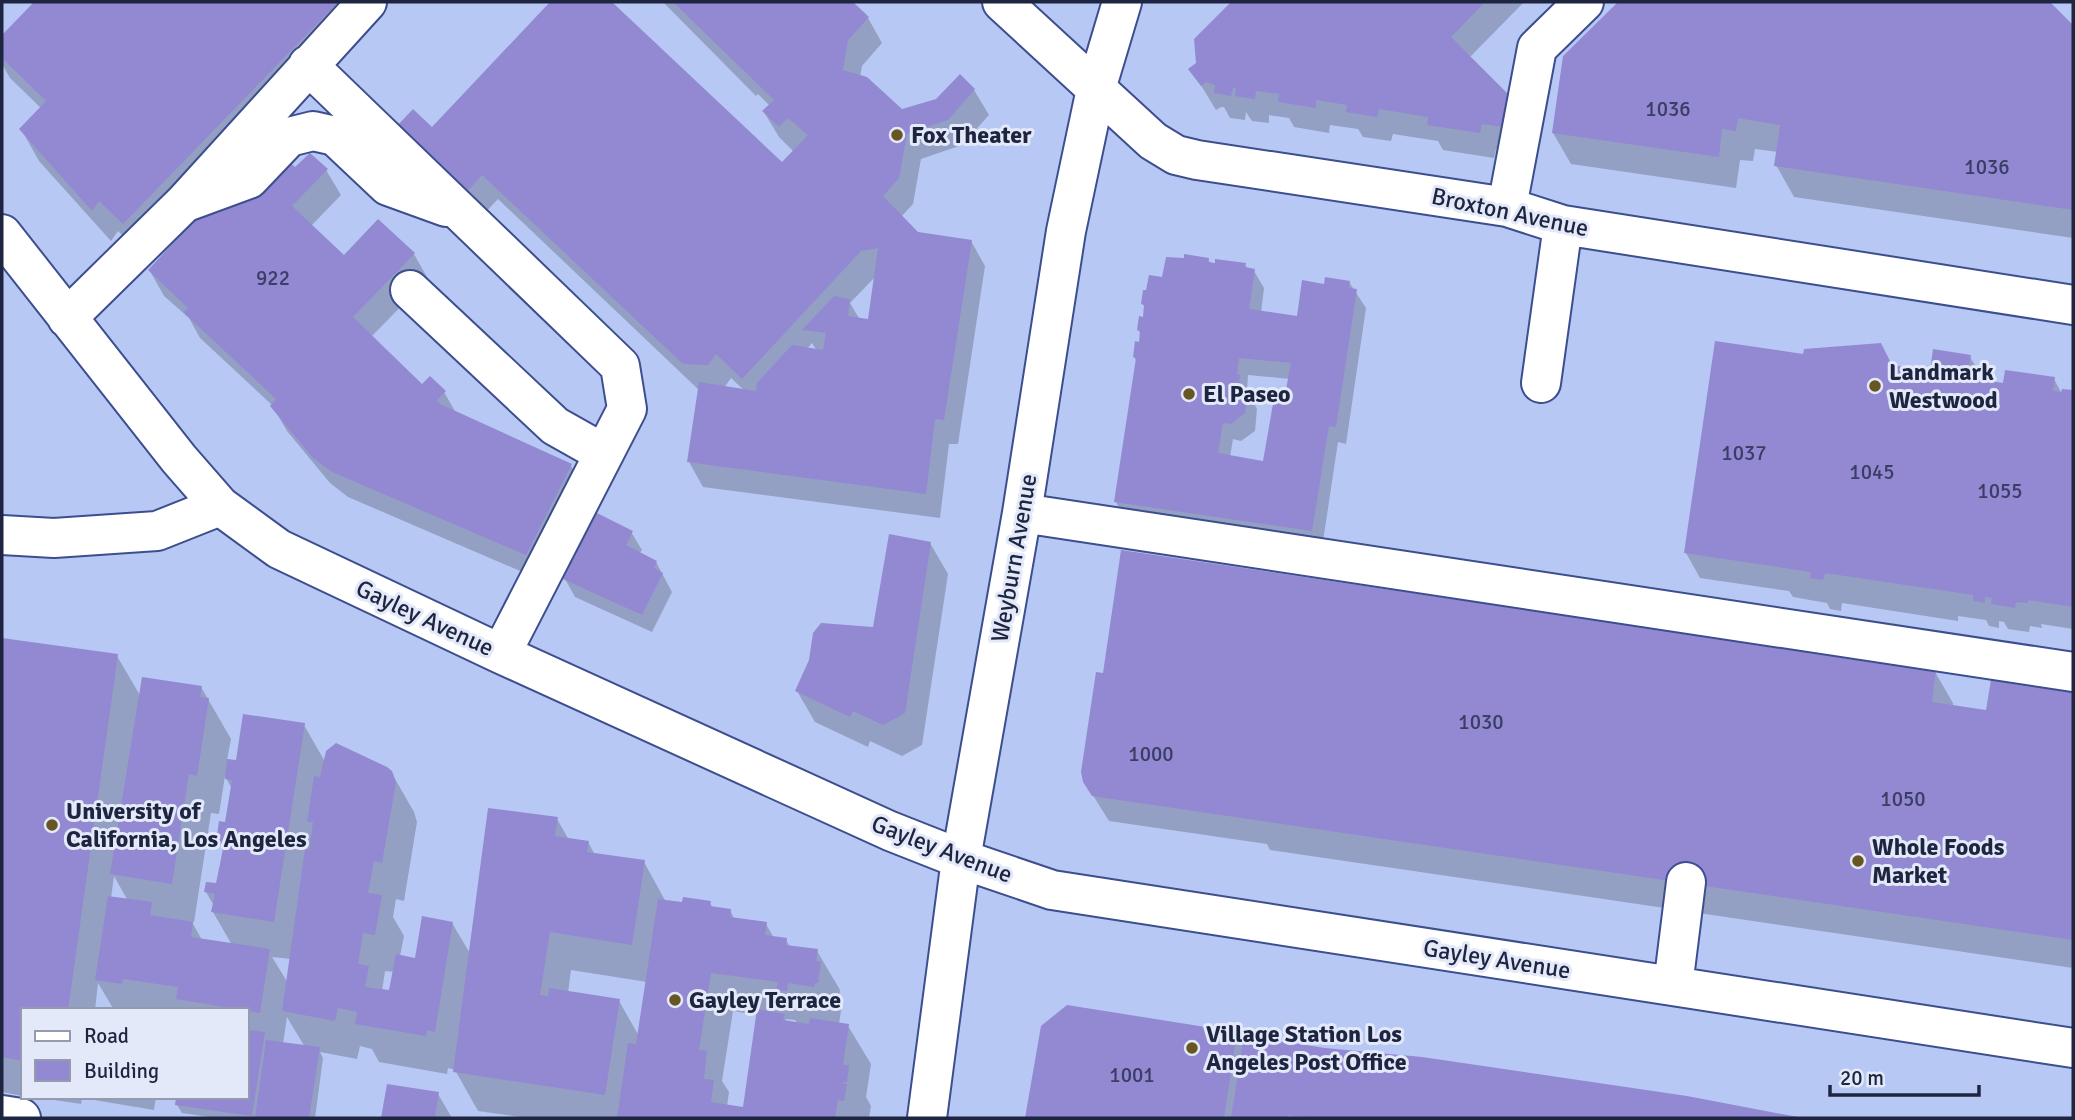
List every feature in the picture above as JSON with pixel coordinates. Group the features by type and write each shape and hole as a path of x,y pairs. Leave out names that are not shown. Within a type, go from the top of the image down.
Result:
{"street":[{"path":"67,318 185,202 367,2"},
{"name":"Broxton Avenue","path":"1002,2 1153,141 1176,155 1507,206 1563,225 2073,304"},
{"name":"Weyburn Avenue","path":"927,1118 961,859 1022,513 1066,231 1097,89 1122,2"},
{"path":"1507,206 1537,48 1584,2"},
{"path":"308,65 620,366 627,409 501,654"},
{"path":"185,202 248,179 289,137 313,131 335,136 388,186 461,213"},
{"path":"1541,383 1563,225"},
{"name":"Gayley Avenue","path":"2,234 179,459 220,506 279,549 877,826 961,859 1052,890 2073,1048"},
{"path":"410,290 555,426 603,453"},
{"path":"2,536 54,538 157,531 220,506"},
{"path":"1022,513 2073,672"},
{"path":"1673,986 1686,882"},
{"path":"2,1115 21,1118"}],"building":[{"path":"34,2 338,2 123,224 99,201 92,211 19,129 46,101 2,58 2,35"},
{"path":"550,2 612,2 782,162 808,135 788,118 779,127 762,111 774,100 673,2 853,2 869,17 848,40 843,70 867,77 902,109 936,99 960,74 975,89 948,120 907,134 899,178 883,196 918,232 972,240 944,420 935,419 926,494 687,462 699,382 756,391 757,383 792,345 823,350 826,333 802,330 834,296 850,299 848,316 868,319 878,248 861,251 742,379 716,354 708,365 683,364 482,175 466,193 396,127 413,109 432,127"},
{"path":"1231,2 1485,2 1451,37 1507,93 1502,127 1482,124 1480,133 1427,125 1428,117 1379,109 1377,117 1346,112 1347,105 1316,100 1316,108 1278,102 1279,94 1256,91 1255,99 1235,96 1236,87 1233,88 1231,96 1214,93 1215,85 1206,82 1201,86 1188,69 1196,63 1194,39"},
{"path":"1618,2 2050,2 2073,25 2073,210 1774,166 1780,125 1738,118 1736,131 1722,129 1719,157 1552,133 1563,56"},
{"path":"280,153 295,167 310,153 328,169 292,206 344,255 378,219 415,253 353,317 422,384 430,376 446,391 437,400 440,404 572,464 526,555 332,472 313,458 270,406 276,399 183,312 188,308 148,270 229,183"},
{"name":"El Paseo","path":"1184,254 1209,258 1208,262 1215,263 1215,259 1246,263 1245,267 1255,269 1249,309 1297,316 1302,280 1324,284 1325,277 1350,281 1349,288 1357,289 1336,427 1329,426 1312,531 1114,502 1136,358 1133,357 1135,341 1139,342 1139,316 1143,317 1143,290 1146,290 1149,275 1162,277 1166,257 1184,258","holes":["1239,358 1291,363 1284,400 1274,398 1263,461 1218,453 1223,423 1231,424 1245,413 1248,390 1239,381 1240,375 1237,375"]},
{"path":"1715,341 1803,354 1804,349 1881,343 1892,365 1930,371 1933,349 1971,355 1967,377 2003,383 2005,370 2055,377 2053,391 2073,390 2073,607 2028,600 2028,603 2016,602 2015,608 1991,604 1992,598 1985,597 1985,603 1973,601 1973,595 1825,573 1823,580 1810,578 1811,572 1684,553"},
{"path":"595,512 633,531 626,545 657,561 654,568 663,573 642,615 563,579"},
{"path":"889,534 931,542 905,713 883,725 853,711 850,717 795,691 809,660 813,633 821,623 873,627"},
{"path":"1121,550 1936,670 1932,702 1986,710 1991,680 2073,692 2073,940 1092,796 1083,782 1081,772 1096,672 1103,673"},
{"name":"University of California, Los Angeles","path":"2,638 118,654 68,1008 21,1008 21,1061 2,1057"},
{"path":"142,677 202,686 200,697 209,698 197,776 189,774 172,884 110,874"},
{"path":"243,714 305,723 274,922 211,912 215,894 204,892 206,882 216,883 224,843 216,842 219,821 225,822 232,780 225,779 227,759 236,760"},
{"path":"336,743 387,767 392,771 396,782 382,863 374,861 368,893 382,895 375,935 363,933 358,964 369,966 365,987 389,990 396,954 415,958 422,916 453,922 435,1032 427,1030 426,1036 355,1024 357,1012 338,1008 335,1021 282,1011 305,849 309,850 313,822 307,822 314,776 320,777 326,751"},
{"path":"488,808 558,817 555,836 589,841 587,852 645,860 632,945 550,932 540,995 548,996 549,988 620,999 605,1095 453,1072"},
{"path":"108,896 152,902 150,915 193,922 191,937 270,949 260,1013 248,1011 248,1008 230,1008 176,999 178,987 123,979 122,984 95,980"},
{"name":"Gayley Terrace","path":"683,897 711,901 710,906 731,909 730,917 767,922 765,935 787,938 786,945 818,949 816,961 821,962 818,983 815,983 814,987 788,983 787,991 776,990 778,982 711,973 699,1050 707,1051 704,1079 714,1080 711,1102 743,1107 757,1009 785,1014 783,1020 809,1024 810,1018 849,1024 843,1065 849,1065 847,1082 840,1083 847,1084 844,1101 838,1100 835,1118 617,1118 628,1043 636,1044 658,899 682,902"},
{"path":"1067,1005 1237,1032 1224,1118 1025,1118 1041,1026"},
{"path":"248,1030 265,1032 252,1116 175,1105 176,1099 248,1099"},
{"path":"1244,1035 1325,1048 1422,1057 1687,1096 1803,1118 1314,1118 1288,1115 1288,1118 1231,1118"},
{"path":"266,1040 320,1047 309,1118 255,1118"},
{"path":"387,1084 439,1092 435,1116 444,1118 381,1118"}],"place":[{"name":"Fox Theater","path":"897,135"},
{"name":"Landmark Westwood","path":"1875,386"},
{"name":"El Paseo","path":"1189,394"},
{"name":"University of California, Los Angeles","path":"52,825"},
{"name":"Whole Foods Market","path":"1858,861"},
{"name":"Gayley Terrace","path":"675,1000"},
{"name":"Village Station Los Angeles Post Office","path":"1192,1048"}]}
